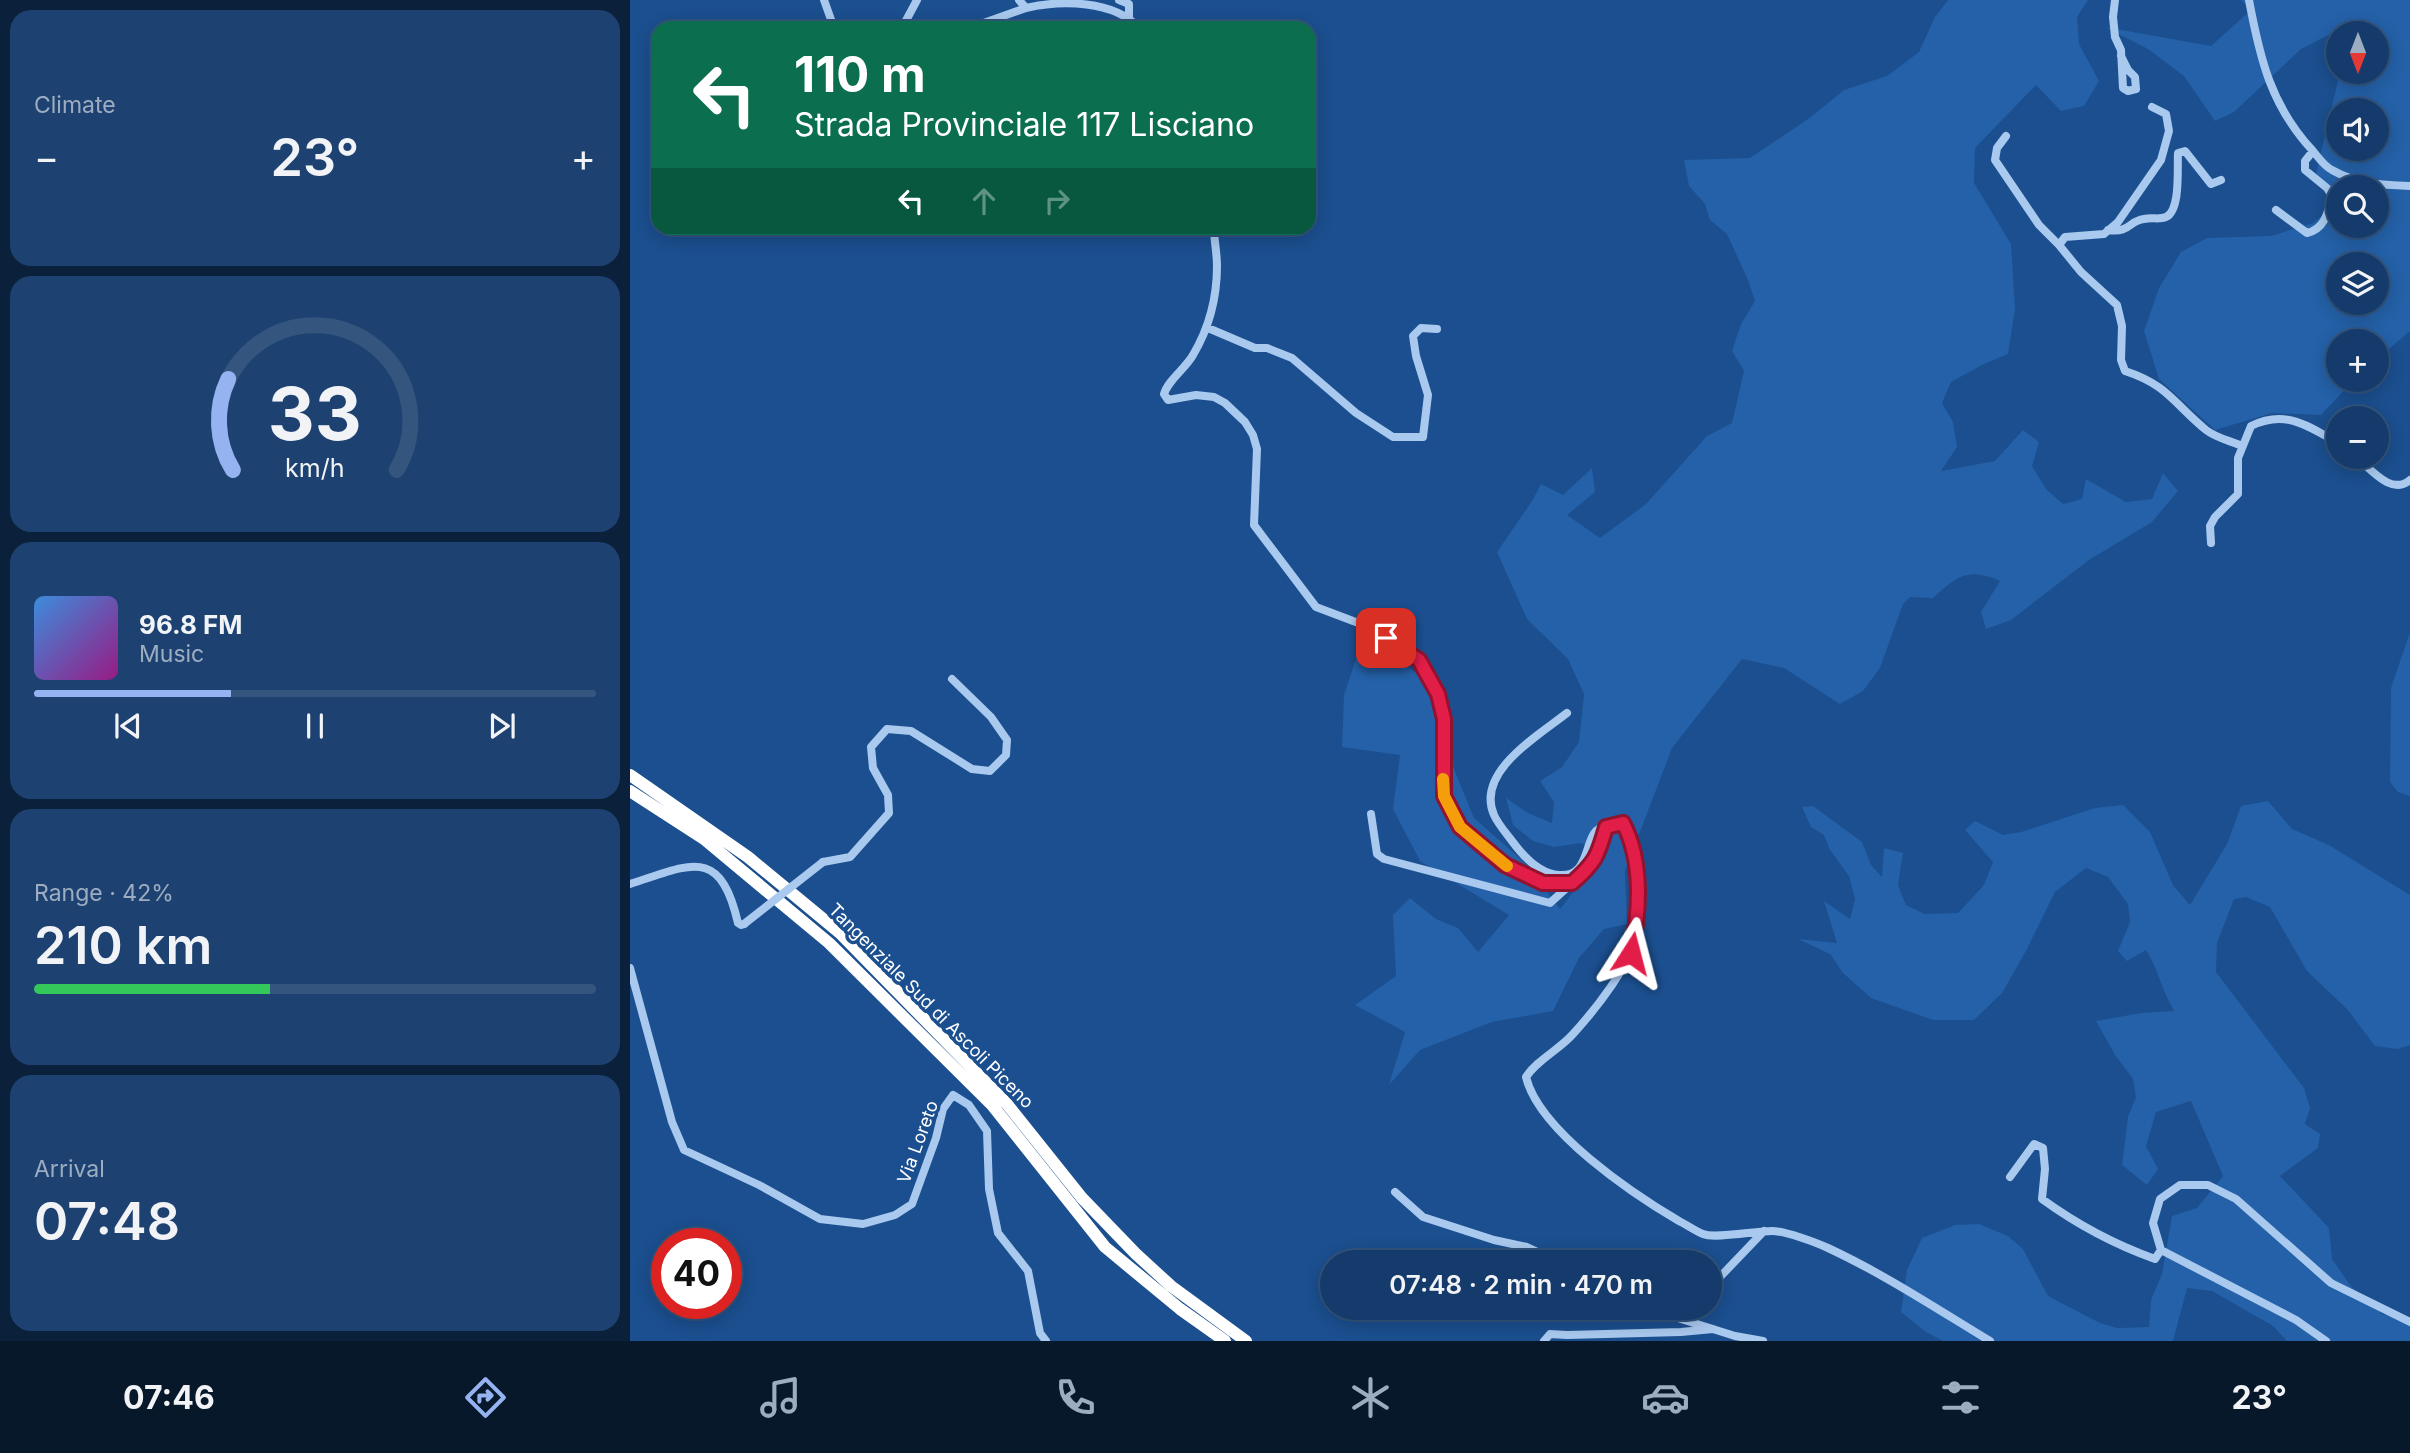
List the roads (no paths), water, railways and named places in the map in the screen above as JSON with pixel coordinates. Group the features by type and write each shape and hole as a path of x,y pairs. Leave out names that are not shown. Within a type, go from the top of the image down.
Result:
{"highway":[{"name":"Tangenziale Sud di Ascoli Piceno","path":"631,775 748,857 840,933 1007,1104 1082,1198 1136,1254 1171,1286 1246,1341"},
{"name":"Tangenziale Sud di Ascoli Piceno","path":"630,791 704,839 830,943 992,1105 1105,1247 1180,1310 1225,1341"}],"street":[{"path":"824,0 832,21"},
{"path":"906,21 917,0"},
{"path":"1019,0 1026,8"},
{"path":"1119,0 1129,4 1129,18"},
{"path":"2115,0 2115,37 2121,56"},
{"path":"2249,0 2257,43 2270,88 2299,136 2330,170 2368,184 2410,186"},
{"path":"989,21 1050,2 1077,1 1121,12 1132,21"},
{"path":"2059,245 2065,237 2104,234 2118,222 2161,160 2169,131 2166,114 2152,107"},
{"path":"2006,136 1997,148 1994,160 2039,225 2081,272 2117,305 2122,326 2121,360 2125,371 2149,379 2170,394 2208,432 2242,446"},
{"path":"2108,230 2120,232 2142,218 2158,219 2168,216 2176,207 2178,153 2185,150 2211,184 2221,180"},
{"path":"2276,211 2307,233 2316,231 2326,218 2332,196 2327,188 2305,170 2305,162 2313,151"},
{"path":"1214,235 1217,266 1215,297 1208,328 1182,371 1166,388 1164,394 1168,400 1196,395 1214,397 1225,403 1245,422 1257,449 1254,525 1316,607 1369,627 1419,660 1438,694 1444,719 1444,796 1460,827 1505,865 1543,883 1572,883"},
{"path":"1208,328 1255,348 1268,348 1292,358 1356,413 1393,437 1412,438 1423,437 1427,395 1413,336 1421,328 1437,329"},
{"path":"2211,543 2210,526 2215,517 2238,494 2238,458 2251,426 2273,418 2297,420 2326,436"},
{"path":"2371,469 2392,486 2403,486 2410,481"},
{"path":"630,884 689,867 710,870 728,888 738,923 744,924 823,863 850,857 889,813 888,795 873,768 871,747 887,729 911,731 972,769 990,771 1006,755 1007,740 991,717 952,679"},
{"path":"1567,713 1523,747 1499,772 1490,796 1493,814 1527,859 1541,869 1559,875 1573,872 1585,861 1595,831 1600,827 1623,823 1632,840 1636,863 1636,929 1631,953 1604,994 1575,1032 1558,1049 1533,1067 1526,1077 1529,1089 1571,1142 1656,1207 1705,1235 1775,1231 1826,1247 1890,1281 1990,1341"},
{"path":"1371,814 1377,854 1384,859 1550,903 1592,866 1606,827"},
{"name":"Via Loreto","path":"630,968 672,1122 684,1150 759,1185 820,1219 863,1224 895,1215 912,1204 936,1138 943,1109 953,1095 969,1105 987,1131 989,1189 998,1233 1028,1271 1040,1333 1046,1341"},
{"path":"2010,1177 2034,1144 2043,1148 2045,1169 2042,1199 2057,1210 2137,1252 2155,1259 2161,1251"},
{"path":"2326,1341 2296,1320 2161,1251 2153,1223 2160,1199 2180,1185 2208,1185 2236,1199 2331,1283 2410,1322"},
{"path":"1395,1192 1423,1217 1534,1250"},
{"path":"1722,1275 1765,1231"},
{"path":"1684,1320 1763,1341"},
{"path":"1544,1341 1550,1334 1587,1338 1713,1329"}]}
